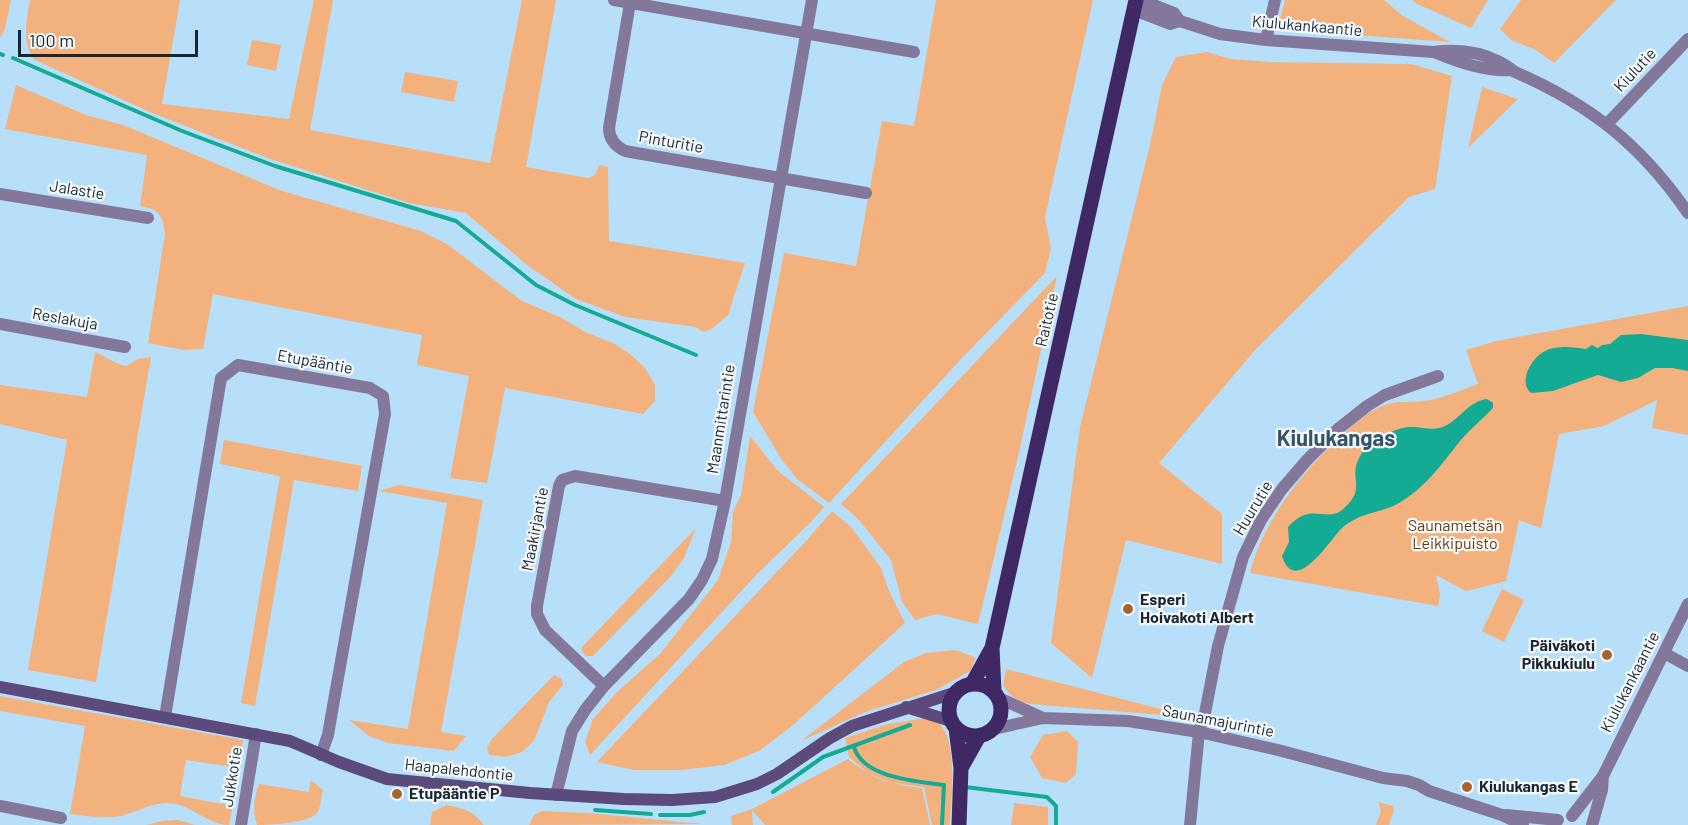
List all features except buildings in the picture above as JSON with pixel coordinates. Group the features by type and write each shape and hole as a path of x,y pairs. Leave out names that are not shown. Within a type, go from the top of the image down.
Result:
{"main road":[{"name":"Raitotie","path":"972,684 992,648 1137,3"},
{"name":"Raitotie","path":"992,648 996,694 1001,714 994,729"},
{"path":"960,825 961,768 950,705 963,686 980,684 996,694"},
{"path":"954,724 962,733 979,736 994,729"},
{"path":"961,768 979,736"}],"street":[{"path":"614,0 914,52"},
{"name":"Maanmittarintie","path":"556,795 572,731 585,710 604,686 689,599 702,580 712,558 725,501 812,0"},
{"path":"1266,40 1275,0"},
{"name":"Pinturitie","path":"630,3 609,128 611,138 617,146 625,151 866,193"},
{"name":"Kiulukankaantie","path":"1137,3 1170,24 1180,21 1220,33 1266,40 1433,52 1464,51 1502,63 1559,92 1608,124 1654,169 1688,213"},
{"name":"Kiulutie","path":"1608,124 1688,39"},
{"name":"Jalastie","path":"0,194 148,218"},
{"name":"Reslakuja","path":"0,324 125,347"},
{"name":"Etupääntie","path":"165,717 221,378 238,365 370,388 383,396 385,414 328,735 321,755"},
{"name":"Huurutie","path":"1190,825 1199,732 1218,646 1243,557 1261,520 1282,489 1307,460 1368,405 1385,394 1438,376"},
{"name":"Maakirjantie","path":"604,686 545,630 537,614 559,486 562,480 575,476 725,501"},
{"name":"Kiulukankaantie","path":"1572,816 1603,776 1688,604"},
{"path":"1664,653 1688,666"},
{"name":"Haapalehdontie","path":"0,687 290,741 387,779 624,799 715,797 757,784 777,774 852,726 957,692"},
{"name":"Saunamajurintie","path":"996,694 1042,718"},
{"path":"905,707 954,724"},
{"name":"Saunamajurintie","path":"994,729 1042,718 1128,721 1199,732 1383,778 1407,781 1429,791 1502,815 1523,825"},
{"name":"Jukkotie","path":"241,825 256,734"},
{"name":"Kiulukankaantie","path":"1592,825 1602,790 1603,776"},
{"path":"0,806 61,818"},
{"name":"Saunamajurintie","path":"1502,815 1555,822 1572,816"},
{"path":"1572,816 1583,820 1587,825"}],"green space":[{"path":"0,0 11,0 5,28 0,38"},
{"path":"30,0 180,0 162,104 289,119 314,0 333,0 310,130 490,163 522,0 556,0 526,167 588,178 595,175 599,165 608,167 609,241 745,263 728,315 713,328 704,332 695,327 625,317 576,299 527,265 466,213 409,203 270,159 152,113 35,60 28,47 27,39 26,24"},
{"path":"936,0 1093,0 1045,217 1051,248 1045,273 961,359 829,503 797,479 782,460 753,412 784,253 856,266 882,121 914,126"},
{"path":"1285,0 1384,0 1403,16 1450,42 1287,30 1280,19"},
{"path":"1412,0 1488,0 1471,28"},
{"path":"1521,0 1616,0 1554,63 1536,50 1511,40 1500,29"},
{"path":"252,40 281,45 276,71 247,65"},
{"path":"1207,52 1231,59 1270,62 1411,64 1452,76 1435,189 1409,197 1257,348 1159,463 1222,514 1222,564 1126,540 1092,678 1051,643 1080,427 1150,145 1162,85 1176,57"},
{"path":"405,72 458,81 454,102 401,92"},
{"path":"16,85 86,115 123,125 282,191 421,231 447,244 522,301 613,343 630,354 645,368 655,385 655,401 643,414 505,388 487,483 450,478 469,376 417,365 422,335 213,294 203,349 183,350 148,343 165,233 159,214 152,209 140,206 147,155 5,129"},
{"path":"1482,87 1518,99 1468,148"},
{"path":"1057,276 1018,457 978,624 937,614 915,620 902,602 891,560 859,520 841,504"},
{"name":"Saunametsän Leikkipuisto","path":"1688,306 1688,435 1652,428 1657,400 1604,426 1559,434 1541,528 1519,520 1506,581 1466,591 1436,575 1440,594 1438,606 1250,573 1264,534 1274,516 1311,466 1355,423 1390,403 1432,400 1478,384 1466,350 1496,341"},
{"path":"95,352 126,366 138,359 151,357 96,682 28,670 67,440 0,424 0,385 87,397"},
{"path":"750,436 777,470 824,507 758,573 590,755 585,742 593,719 618,691 660,654 718,580 731,542 733,512 741,495"},
{"path":"224,440 362,466 358,491 294,480 255,706 241,703 280,476 220,464"},
{"path":"399,485 483,500 441,732 466,736 454,751 388,743 369,736 349,720 408,729 447,503 379,491"},
{"path":"832,511 852,528 881,568 889,591 905,623 792,726 759,751 724,765 682,770 634,770 597,762 807,540"},
{"path":"696,528 684,558 671,576 593,656 585,656 581,648"},
{"path":"1502,589 1524,600 1504,642 1482,631"},
{"path":"956,650 976,658 970,671 936,690 865,712 801,741 904,662 926,653"},
{"path":"1006,669 1176,713 1175,716 1025,703 1014,698 1003,685"},
{"path":"554,675 562,679 563,685 549,702 534,741 522,752 506,757 489,755 487,748 491,740"},
{"path":"0,696 243,740 239,768 186,760 180,796 233,806 229,825 213,822 183,806 167,803 155,804 115,817 70,814 85,726 0,711"},
{"path":"920,719 934,720 942,727 948,738 952,768 950,825 932,825 924,787 891,783 868,773 849,757 845,738 888,724"},
{"path":"1067,731 1078,742 1076,774 1066,783 1042,778 1030,757 1043,735"},
{"path":"848,759 882,780 922,788 930,825 765,825 752,810 753,825 732,825 731,816 752,809"},
{"path":"311,780 323,790 317,813 298,821 257,825 254,804 259,784 309,792"},
{"path":"1378,802 1393,806 1394,810 1389,825 1376,825 1381,811"},
{"path":"1014,803 1048,807 1048,825 1011,825"},
{"path":"446,805 468,811 484,825 430,825 432,812"},
{"path":"542,811 703,824 529,825 534,815"},
{"path":"178,820 195,825 146,825 162,821"}],"shaded area":[{"path":"1641,334 1688,340 1688,371 1655,368 1638,378 1621,382 1598,375 1553,391 1531,393 1527,388 1526,377 1531,364 1540,354 1549,349 1571,347 1586,349 1592,345 1598,348 1610,344 1621,335"},
{"path":"1487,399 1493,403 1493,408 1464,437 1433,475 1409,497 1393,506 1357,518 1348,524 1312,562 1303,568 1295,571 1288,567 1282,556 1289,542 1288,527 1304,515 1336,513 1350,502 1355,495 1357,462 1366,448 1400,429 1414,427 1436,429 1445,426 1470,406"}],"waterway":[{"path":"13,58 182,131 275,166 456,221 536,285 575,305 696,355"},
{"path":"773,792 823,757 910,725"},
{"path":"854,747 859,757 879,772 944,785 942,825"},
{"path":"965,787 1047,797 1056,806 1056,825"},
{"path":"595,810 651,814"},
{"path":"660,815 690,815 704,812"}],"place":[{"name":"Esperi Hoivakoti Albert","path":"1128,609"},
{"name":"Päiväkoti Pikkukiulu","path":"1607,655"},
{"name":"Kiulukangas E","path":"1467,787"},
{"name":"Etupääntie P","path":"397,794"}],"district":[{"name":"Kiulukangas","path":"1336,439"}]}
